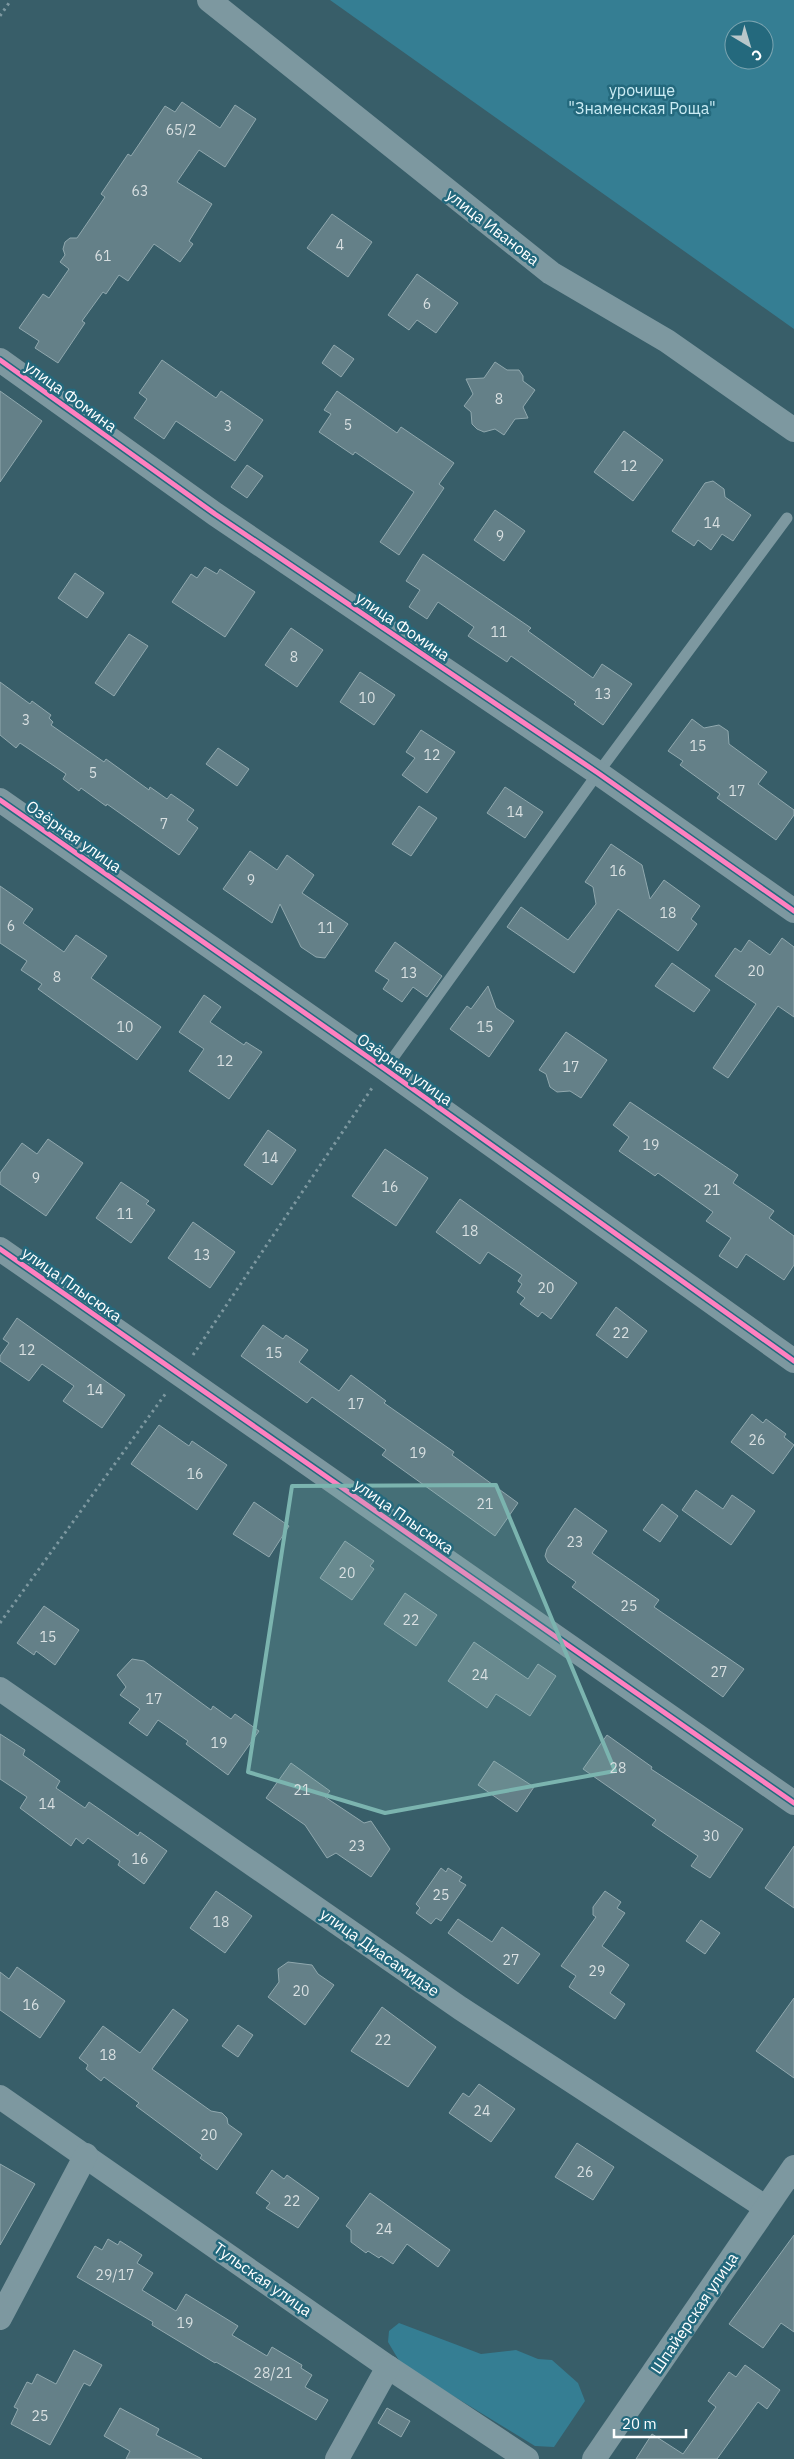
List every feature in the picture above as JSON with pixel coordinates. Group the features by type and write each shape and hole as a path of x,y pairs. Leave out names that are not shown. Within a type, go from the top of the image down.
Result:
{"street":[{"name":"улица Иванова","path":"209,0 551,273 667,341 794,430"},
{"name":"улица Фомина","path":"0,360 215,514 598,773 794,911"},
{"name":"Озёрная улица","path":"0,800 384,1069 794,1361"},
{"name":"улица Плысюка","path":"0,1249 794,1803"},
{"name":"улица Диасамидзе","path":"0,1689 460,2008 765,2207"},
{"name":"Тульская улица","path":"0,2096 388,2367 527,2459"},
{"path":"0,2318 86,2155"},
{"name":"Шпайерская улица","path":"594,2459 794,2167"},
{"path":"338,2459 388,2367"}],"lane":[{"path":"384,1069 598,773 786,518"}],"path":[{"path":"0,16 11,0"},
{"path":"0,1623 179,1375 384,1069"}],"highlighted area":[{"path":"496,1485 615,1771 385,1813 248,1772 292,1486"}],"green space":[{"name":"урочище \"Знаменская Роща\"","path":"330,0 794,0 794,329"},
{"path":"399,2323 481,2354 516,2350 538,2359 552,2360 578,2383 585,2401 554,2447 535,2446 401,2364 388,2342 389,2331"}],"building":[{"path":"182,102 220,128 235,105 256,119 225,167 199,150 177,182 212,204 189,241 193,244 180,262 154,244 128,281 119,275 106,294 103,292 82,321 85,323 58,363 35,348 39,341 19,328 43,294 49,298 69,269 60,262 65,255 63,249 65,242 70,238 77,238 105,197 101,194 128,154 131,156 165,106 175,112"},
{"path":"332,214 372,242 348,277 307,248"},
{"path":"417,274 458,303 436,333 417,320 409,330 388,315"},
{"path":"334,345 354,359 341,377 322,363"},
{"path":"162,360 216,398 221,391 263,420 235,461 176,421 164,439 134,418 147,399 139,393"},
{"path":"495,362 507,370 519,370 523,376 523,381 535,390 523,407 528,418 515,419 504,435 495,429 484,432 477,429 472,424 471,412 464,406 473,394 466,379 484,378"},
{"path":"0,391 42,421 0,482"},
{"path":"337,391 397,433 401,427 454,463 439,484 444,488 399,555 380,542 414,492 355,452 353,455 319,432 331,414 324,410"},
{"path":"624,431 663,460 633,501 594,472"},
{"path":"247,465 263,476 247,498 231,487"},
{"path":"713,481 724,489 725,497 751,515 733,541 722,534 711,550 698,540 694,546 672,531 705,483"},
{"path":"495,510 525,531 504,561 474,540"},
{"path":"423,554 531,628 528,631 593,678 602,664 632,684 603,725 574,704 576,702 511,656 507,662 468,636 474,627 438,602 427,619 409,607 420,590 406,581"},
{"path":"205,567 217,574 220,569 255,592 225,637 172,602 191,574 197,578"},
{"path":"75,573 104,593 87,618 58,598"},
{"path":"291,628 323,650 297,687 265,665"},
{"path":"129,634 148,646 114,696 95,683"},
{"path":"360,672 395,695 374,725 340,702"},
{"path":"0,682 30,704 32,701 51,715 49,718 53,722 51,725 104,762 106,759 149,790 150,787 167,799 171,794 194,810 187,820 198,828 179,855 107,804 106,806 81,788 79,791 63,779 66,774 32,751 20,743 16,748 0,735"},
{"path":"692,719 704,728 719,725 728,731 729,744 767,772 758,784 794,810 794,815 776,840 717,798 720,794 680,765 683,761 668,751"},
{"path":"421,730 455,752 427,793 402,775 415,758 406,752"},
{"path":"218,748 249,769 237,786 206,764"},
{"path":"505,787 543,812 525,838 487,813"},
{"path":"419,806 437,818 411,856 392,844"},
{"path":"611,844 642,865 650,899 664,880 700,906 691,919 697,924 678,951 618,909 574,973 507,927 521,907 568,940 596,904 593,887 585,882"},
{"path":"250,851 277,870 287,855 314,875 302,893 348,924 325,958 316,957 301,947 280,904 272,923 223,889"},
{"path":"0,886 33,909 23,923 64,952 76,935 107,956 91,978 161,1027 137,1060 38,989 42,984 21,970 27,961 0,943"},
{"path":"782,938 794,947 794,1017 778,1006 728,1078 713,1068 756,1004 715,976 735,948 741,952 749,940 770,955"},
{"path":"395,942 442,976 427,997 413,987 402,1002 383,989 389,980 375,971"},
{"path":"672,963 710,990 694,1012 655,986"},
{"path":"488,986 496,1008 514,1021 489,1057 450,1029 467,1006 471,1009"},
{"path":"204,995 221,1007 210,1022 244,1045 246,1042 262,1052 229,1099 189,1071 204,1049 179,1032"},
{"path":"566,1032 607,1060 581,1098 570,1091 557,1092 550,1087 546,1074 539,1070"},
{"path":"630,1102 738,1175 733,1183 774,1211 769,1218 794,1236 794,1265 784,1280 746,1254 737,1268 719,1256 731,1238 706,1221 713,1212 658,1173 655,1176 619,1151 629,1137 613,1125"},
{"path":"268,1130 296,1150 272,1185 244,1165"},
{"path":"48,1139 83,1163 46,1216 0,1184 0,1173 22,1143 37,1154"},
{"path":"385,1149 428,1178 396,1226 352,1196"},
{"path":"121,1182 149,1201 146,1204 155,1210 131,1243 96,1218"},
{"path":"460,1199 577,1283 551,1319 542,1312 538,1317 520,1304 525,1298 517,1292 522,1284 518,1281 522,1275 488,1252 480,1264 436,1232"},
{"path":"193,1222 235,1252 210,1288 168,1258"},
{"path":"616,1307 647,1331 627,1358 596,1335"},
{"path":"17,1318 125,1395 102,1428 63,1401 74,1386 42,1364 29,1381 0,1361 0,1356 9,1343 3,1339"},
{"path":"263,1325 283,1339 286,1335 308,1350 299,1362 339,1391 351,1375 386,1401 384,1403 454,1452 452,1455 518,1503 495,1536 382,1455 386,1450 312,1397 307,1403 241,1356"},
{"path":"752,1414 763,1423 766,1419 786,1434 784,1437 794,1445 773,1474 731,1442"},
{"path":"159,1425 189,1446 192,1441 227,1465 197,1510 131,1464"},
{"path":"696,1490 723,1509 732,1495 755,1511 731,1545 682,1510"},
{"path":"254,1502 289,1526 269,1557 233,1534"},
{"path":"662,1504 678,1516 660,1542 643,1530"},
{"path":"575,1508 607,1531 592,1553 659,1600 654,1607 744,1669 723,1697 572,1587 576,1582 548,1562 545,1556 547,1549"},
{"path":"345,1541 374,1561 370,1566 374,1569 352,1600 320,1578"},
{"path":"405,1593 437,1615 416,1646 384,1624"},
{"path":"44,1606 79,1630 55,1665 36,1651 34,1655 17,1643"},
{"path":"474,1642 528,1679 538,1664 556,1676 530,1716 496,1694 487,1708 448,1681"},
{"path":"132,1659 144,1661 211,1710 213,1706 231,1719 235,1714 259,1731 228,1775 186,1744 188,1741 158,1720 147,1736 129,1723 140,1709 120,1695 126,1687 117,1675"},
{"path":"0,1734 25,1750 23,1755 60,1781 56,1788 85,1808 89,1802 138,1836 140,1832 167,1851 144,1884 118,1865 120,1861 88,1838 83,1844 76,1838 71,1846 20,1808 27,1797 0,1779"},
{"path":"607,1735 652,1767 651,1769 743,1829 710,1878 691,1866 698,1856 652,1825 656,1820 583,1769"},
{"path":"494,1761 534,1787 517,1812 478,1785"},
{"path":"291,1763 330,1791 325,1797 364,1823 371,1821 390,1849 371,1877 336,1853 327,1858 305,1825 266,1798"},
{"path":"794,1846 794,1908 765,1888"},
{"path":"441,1868 446,1872 448,1868 462,1877 459,1881 466,1885 441,1921 436,1918 431,1924 416,1913 420,1908 416,1904"},
{"path":"216,1891 252,1916 225,1953 190,1928"},
{"path":"605,1891 621,1902 617,1908 625,1913 602,1946 629,1965 610,1993 625,2004 615,2019 569,1987 576,1976 561,1966 596,1917 593,1915 593,1907"},
{"path":"458,1919 492,1942 502,1927 540,1954 518,1984 448,1933"},
{"path":"701,1920 720,1933 705,1954 686,1941"},
{"path":"288,1962 312,1965 318,1974 334,1985 305,2025 268,1997 279,1982 278,1969"},
{"path":"17,1967 65,2001 40,2038 0,2010 0,1972 9,1979"},
{"path":"794,1998 794,2078 756,2051"},
{"path":"382,2007 436,2047 408,2087 351,2051"},
{"path":"173,2009 188,2020 152,2069 211,2111 222,2113 227,2118 228,2124 242,2134 217,2170 200,2158 202,2155 136,2106 139,2103 104,2077 101,2081 86,2069 88,2065 79,2058 103,2026 140,2053"},
{"path":"238,2025 253,2035 238,2057 222,2046"},
{"path":"479,2084 515,2109 491,2142 449,2113 463,2093 469,2097"},
{"path":"577,2143 614,2167 593,2200 555,2177"},
{"path":"0,2164 35,2184 0,2245"},
{"path":"272,2170 284,2179 287,2175 319,2198 298,2228 266,2208 270,2203 256,2193"},
{"path":"370,2193 450,2250 438,2267 407,2244 393,2264 381,2256 379,2258 368,2251 366,2253 351,2242 351,2230 346,2226"},
{"path":"794,2235 794,2332 781,2323 763,2348 729,2324"},
{"path":"108,2239 118,2245 120,2241 142,2255 137,2263 153,2273 142,2290 176,2311 186,2294 238,2326 232,2335 267,2356 272,2347 302,2365 301,2368 312,2375 305,2387 328,2400 316,2420 215,2363 152,2325 153,2322 77,2277 95,2246 102,2250"},
{"path":"74,2350 102,2365 90,2386 84,2383 50,2445 11,2424 18,2409 14,2407 27,2382 32,2384 37,2374 56,2384"},
{"path":"745,2365 780,2390 767,2409 758,2402 717,2459 636,2459 652,2434 683,2454 716,2407 708,2401 729,2372 736,2377"},
{"path":"120,2408 159,2429 156,2435 202,2459 126,2459 130,2451 104,2436"},
{"path":"387,2408 410,2421 401,2437 378,2423"}],"cycle path":[{"path":"0,360 215,514 598,773 794,911"},
{"path":"0,800 385,1069 794,1361"},
{"path":"0,1249 794,1803"}]}
